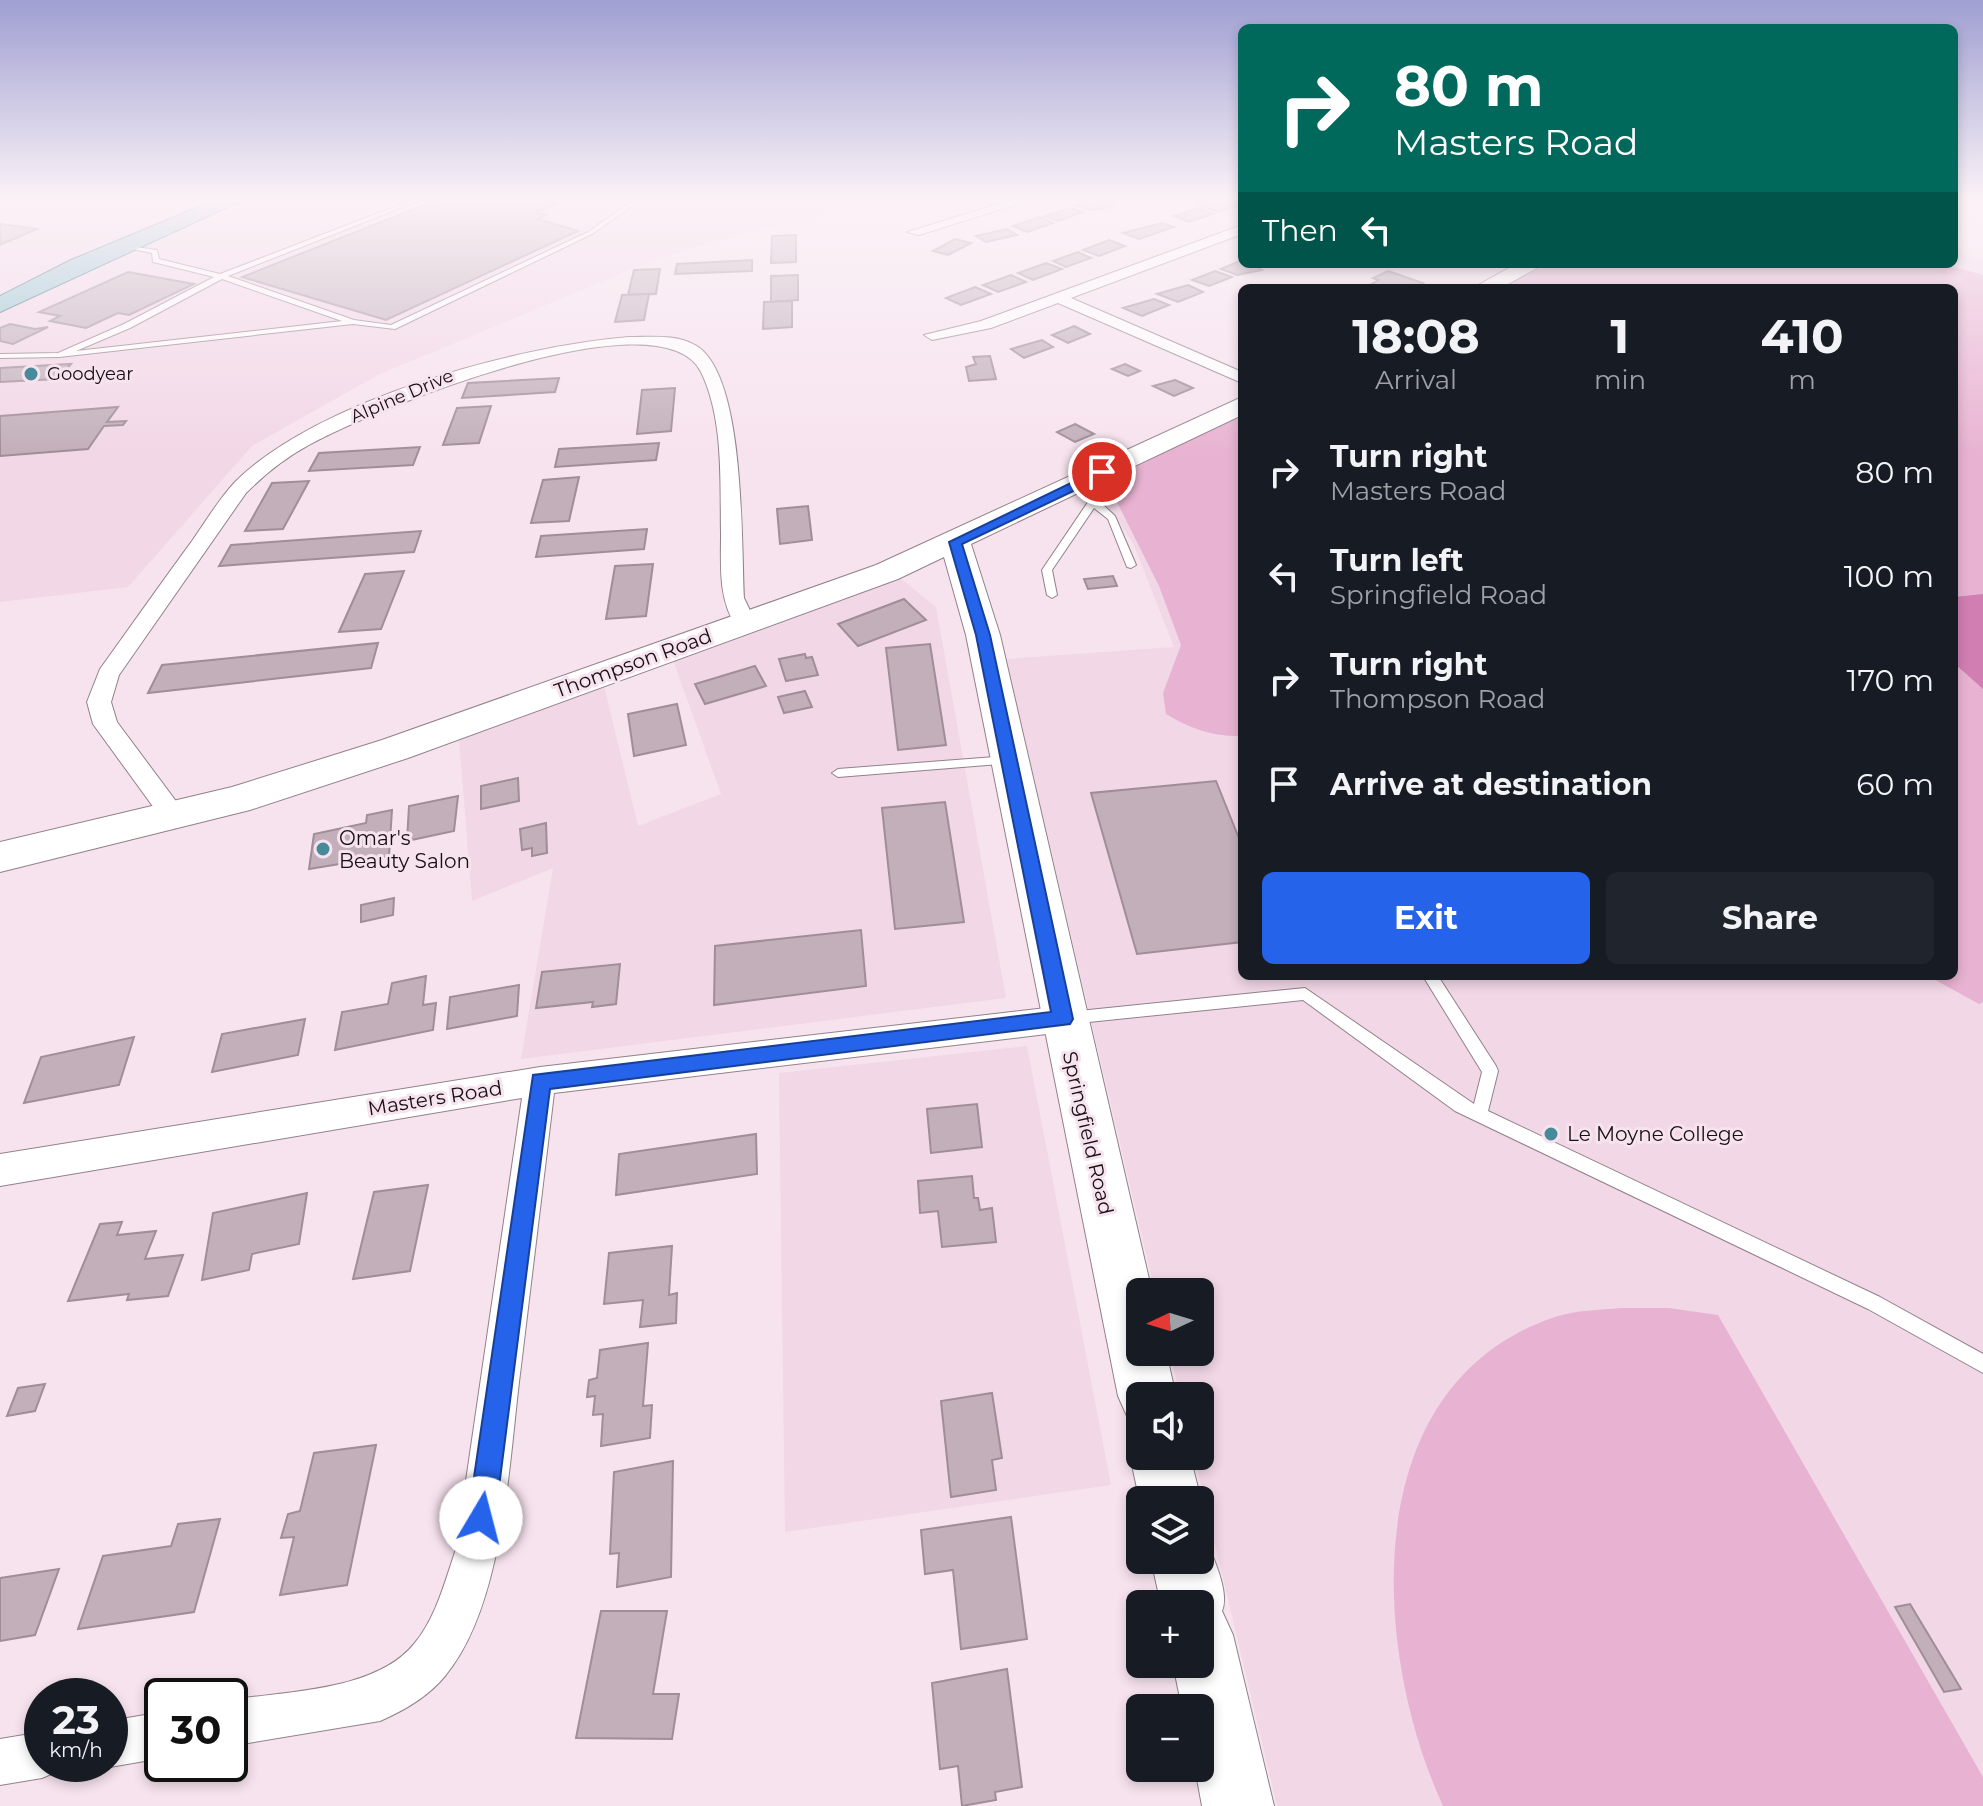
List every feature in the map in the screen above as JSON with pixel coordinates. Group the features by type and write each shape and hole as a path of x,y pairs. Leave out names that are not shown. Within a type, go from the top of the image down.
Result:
{"main road":[{"path":"0,305 45,283"}],"street":[{"path":"932,335 985,325 1094,283"},
{"path":"1057,297 1238,376"},
{"name":"Alpine Drive","path":"174,816 105,724 99,702 108,674 239,489 260,467 321,431 445,377 514,358 613,343 678,345 693,350 709,371 725,430 733,598 745,623"},
{"name":"Thompson Road","path":"0,857 174,816 395,749 887,572 955,542 1084,493 1238,407"},
{"name":"Springfield Road","path":"955,542 983,635 1063,1019 1144,1382"},
{"name":"Masters Road","path":"0,1170 540,1081 1063,1019"},
{"path":"248,1720 380,1698 415,1675 431,1659 456,1614 477,1549 540,1081"},
{"path":"1210,1678 1238,1806"},
{"path":"0,1762 24,1758"}],"lane":[{"path":"59,355 127,326 207,283"},
{"path":"242,283 353,322 392,327 484,283"},
{"path":"0,356 59,355 353,322"},
{"path":"1052,595 1047,570 1084,493 1112,518 1131,565"},
{"path":"838,773 1009,760"},
{"path":"1433,980 1490,1071 1479,1115"},
{"path":"1063,1019 1305,994 1461,1106 1874,1303 1983,1364"}],"shaded area":[{"path":"0,283 598,283 378,375 252,446 128,587 0,602"},
{"name":"Le Moyne College","path":"1874,283 1983,283 1983,1806 1277,1806 1214,1540 1214,1486 1201,1486 1197,1470 1214,1470 1214,1382 1177,1382 1173,1366 1214,1366 1214,1278 1152,1278 1006,659 1174,647 1133,543 1095,487 1238,417 1238,980 1958,980 1958,284"},
{"path":"1983,283 1983,1002 1979,1004 1935,980 1958,980 1958,284 1508,284"},
{"path":"1238,417 1238,736 1202,731 1166,714 1163,693 1181,645 1159,586 1116,500 1095,487"},
{"path":"901,579 936,607 1006,998 521,1059 553,868 472,901 459,738 604,686 638,826 721,794 673,660"},
{"path":"1983,594 1983,689 1958,667 1958,597"},
{"path":"1027,1046 1111,1485 785,1532 779,1073"},
{"path":"1621,1308 1669,1308 1718,1315 1983,1777 1983,1806 1443,1806 1419,1743 1402,1673 1394,1600 1397,1528 1413,1460 1443,1400 1490,1351 1555,1317"}],"building":[{"path":"103,283 194,284 129,315 118,313 86,328 50,321 60,316 39,312"},
{"path":"263,283 465,283 386,320"},
{"path":"631,283 658,283 656,294 628,295"},
{"path":"771,283 798,283 798,300 771,302"},
{"path":"988,283 1022,283 998,292 983,285"},
{"path":"1188,285 1203,292 1178,302 1157,294"},
{"path":"975,287 991,294 961,305 946,298"},
{"path":"649,294 644,320 615,322 622,295"},
{"path":"1154,299 1169,305 1142,316 1123,308"},
{"path":"792,301 792,327 763,329 764,302"},
{"path":"10,324 35,329 48,327 13,344 0,341 0,328"},
{"path":"1074,326 1090,334 1068,343 1052,335"},
{"path":"1042,340 1053,347 1024,358 1011,349"},
{"path":"990,356 996,379 969,381 966,367 976,364 973,357"},
{"name":"Goodyear","path":"71,364 58,379 0,382 0,368"},
{"path":"1125,364 1140,371 1128,376 1112,369"},
{"path":"559,378 555,392 462,398 468,383"},
{"path":"1175,380 1193,388 1174,396 1153,386"},
{"path":"675,388 671,431 637,434 642,390"},
{"path":"491,406 479,443 443,445 457,408"},
{"path":"118,407 107,422 126,421 123,425 104,426 88,449 0,456 0,416"},
{"path":"1075,424 1094,434 1075,442 1057,432"},
{"path":"659,443 656,460 555,467 559,449"},
{"path":"420,447 413,465 309,471 319,453"},
{"path":"579,477 569,521 531,523 543,480"},
{"path":"309,481 283,529 245,531 272,483"},
{"path":"808,506 812,540 780,544 777,509"},
{"path":"647,529 644,549 536,557 541,536"},
{"path":"421,531 414,552 219,566 231,545"},
{"path":"653,564 646,616 606,619 615,566"},
{"path":"404,571 381,629 339,632 365,574"},
{"path":"1113,576 1117,586 1088,589 1084,579"},
{"path":"904,599 926,620 858,646 838,624"},
{"path":"378,643 371,668 148,693 162,665"},
{"path":"930,644 946,745 898,750 886,648"},
{"path":"805,654 806,658 812,657 818,675 786,681 779,659"},
{"path":"755,666 766,686 705,704 695,684"},
{"path":"805,691 812,707 784,713 778,697"},
{"path":"677,704 686,745 634,756 628,714"},
{"path":"518,778 519,801 481,809 481,786"},
{"path":"1216,781 1238,836 1238,942 1137,954 1091,793"},
{"path":"458,796 454,831 407,841 409,806"},
{"path":"945,802 964,922 895,929 882,808"},
{"path":"392,810 389,856 309,869 314,834 366,823 367,815"},
{"path":"546,823 547,853 532,856 532,848 522,850 520,829"},
{"path":"394,898 393,915 361,922 361,905"},
{"path":"861,930 866,986 714,1005 715,946"},
{"path":"620,964 616,1004 592,1007 593,1002 536,1008 542,972"},
{"path":"426,976 423,1005 436,1003 433,1030 335,1050 342,1012 388,1004 392,983"},
{"path":"519,985 517,1016 447,1029 450,997"},
{"path":"305,1019 298,1055 212,1072 222,1034"},
{"path":"134,1037 119,1085 24,1103 41,1057"},
{"path":"977,1104 982,1147 931,1153 927,1109"},
{"path":"756,1134 757,1174 616,1195 619,1154"},
{"path":"972,1176 974,1198 978,1198 980,1210 992,1208 996,1242 942,1247 938,1211 920,1213 918,1181"},
{"path":"428,1185 410,1271 353,1279 374,1192"},
{"path":"307,1193 299,1244 252,1254 249,1270 202,1280 213,1213"},
{"path":"122,1222 117,1235 156,1231 145,1259 183,1255 168,1296 127,1300 129,1294 68,1301 100,1224"},
{"path":"672,1246 669,1295 677,1293 676,1323 640,1327 643,1300 604,1304 609,1253"},
{"path":"648,1343 643,1406 652,1405 650,1438 601,1446 603,1414 593,1415 595,1396 587,1397 589,1380 597,1378 600,1350"},
{"path":"45,1384 35,1411 7,1416 18,1388"},
{"path":"992,1393 1002,1458 992,1460 996,1490 951,1497 941,1401"},
{"path":"376,1445 347,1585 280,1595 294,1537 281,1538 288,1514 300,1511 314,1453"},
{"path":"673,1461 671,1577 617,1587 619,1553 610,1554 614,1472"},
{"path":"1011,1517 1027,1639 961,1649 953,1570 925,1574 921,1530"},
{"path":"220,1519 194,1612 78,1629 103,1556 171,1546 178,1524"},
{"path":"59,1569 35,1635 0,1641 0,1578"},
{"path":"1910,1604 1961,1689 1944,1692 1895,1607"},
{"path":"601,1611 667,1611 653,1694 679,1694 672,1739 576,1738"},
{"path":"1007,1669 1022,1787 995,1792 996,1800 962,1806 958,1766 940,1769 932,1683"}],"place":[{"name":"Goodyear","path":"31,374"},
{"name":"Omar's Beauty Salon","path":"323,849"},
{"name":"Le Moyne College","path":"1551,1134"}],"route":[{"path":"481,1518 540,1081 1063,1019 983,635 955,542 1102,472"}]}
